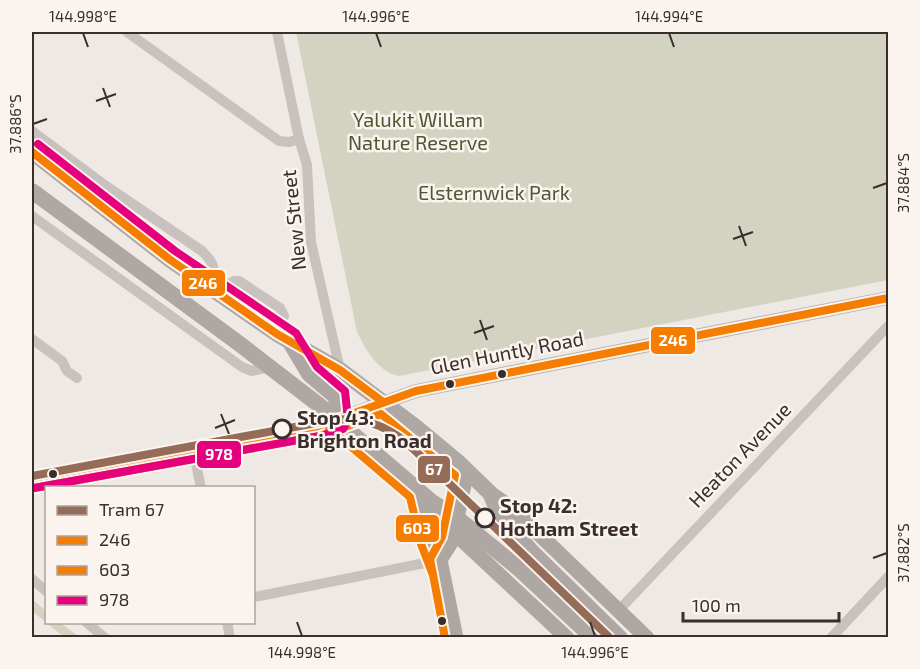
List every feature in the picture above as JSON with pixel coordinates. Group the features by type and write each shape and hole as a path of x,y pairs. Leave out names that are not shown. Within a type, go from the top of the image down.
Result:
{"highway":[{"path":"32,152 153,247 283,337 340,370 467,471 490,493 496,509 511,528 545,565 620,638"},
{"path":"32,191 210,322 337,420 455,525 525,575 593,638"},
{"path":"283,337 309,375 336,396 337,420"}],"main road":[{"name":"Glen Huntly Road","path":"337,420 410,392 888,298"},
{"path":"440,560 450,544 467,471"},
{"path":"490,493 512,508 647,638"},
{"path":"425,497 431,541 440,560 456,638"},
{"path":"455,525 567,638"}],"street":[{"path":"127,32 279,141 289,142 299,139"},
{"name":"New Street","path":"277,32 299,139 309,174 313,252 340,370"},
{"path":"32,131 106,186 202,251 208,257 213,269 212,287"},
{"path":"32,216 248,370 269,367"},
{"path":"204,339 210,322"},
{"name":"Heaton Avenue","path":"619,610 888,326"},
{"path":"32,339 62,361 67,371 77,378"},
{"name":"Glen Huntly Road","path":"32,478 318,426 337,420"},
{"path":"193,449 201,486"},
{"path":"255,597 440,560"},
{"path":"831,638 888,578"},
{"path":"32,579 45,590"},
{"path":"88,624 105,638"}],"green space":[{"name":"Elsternwick Park","path":"296,32 888,32 888,280 399,376 392,374 374,359 357,332"},
{"path":"32,599 45,610 45,622 32,611"},
{"path":"48,624 62,624 79,637 64,637"}],"tram line":[{"name":"67","path":"32,476 332,420 343,419 371,423 406,442 610,638"},
{"path":"540,577 570,598"}],"transit line":[{"name":"978","path":"34,488 320,436 343,429 348,420 345,391 317,367 296,333 175,251 38,144"},
{"name":"246","path":"32,152 169,259 277,334 340,370 383,402"},
{"name":"246","path":"32,478 318,426 416,391 888,298"},
{"name":"603","path":"34,488 320,436 381,414 455,475 442,537 430,559 445,638"},
{"name":"603","path":"329,428 410,497 421,544 433,575"}],"place":[{"name":"Stop 43: Brighton Road","path":"282,429"},
{"name":"Stop 42: Hotham Street","path":"485,518"}],"park label":[{"name":"Yalukit Willam Nature Reserve","path":"418,132"}]}
